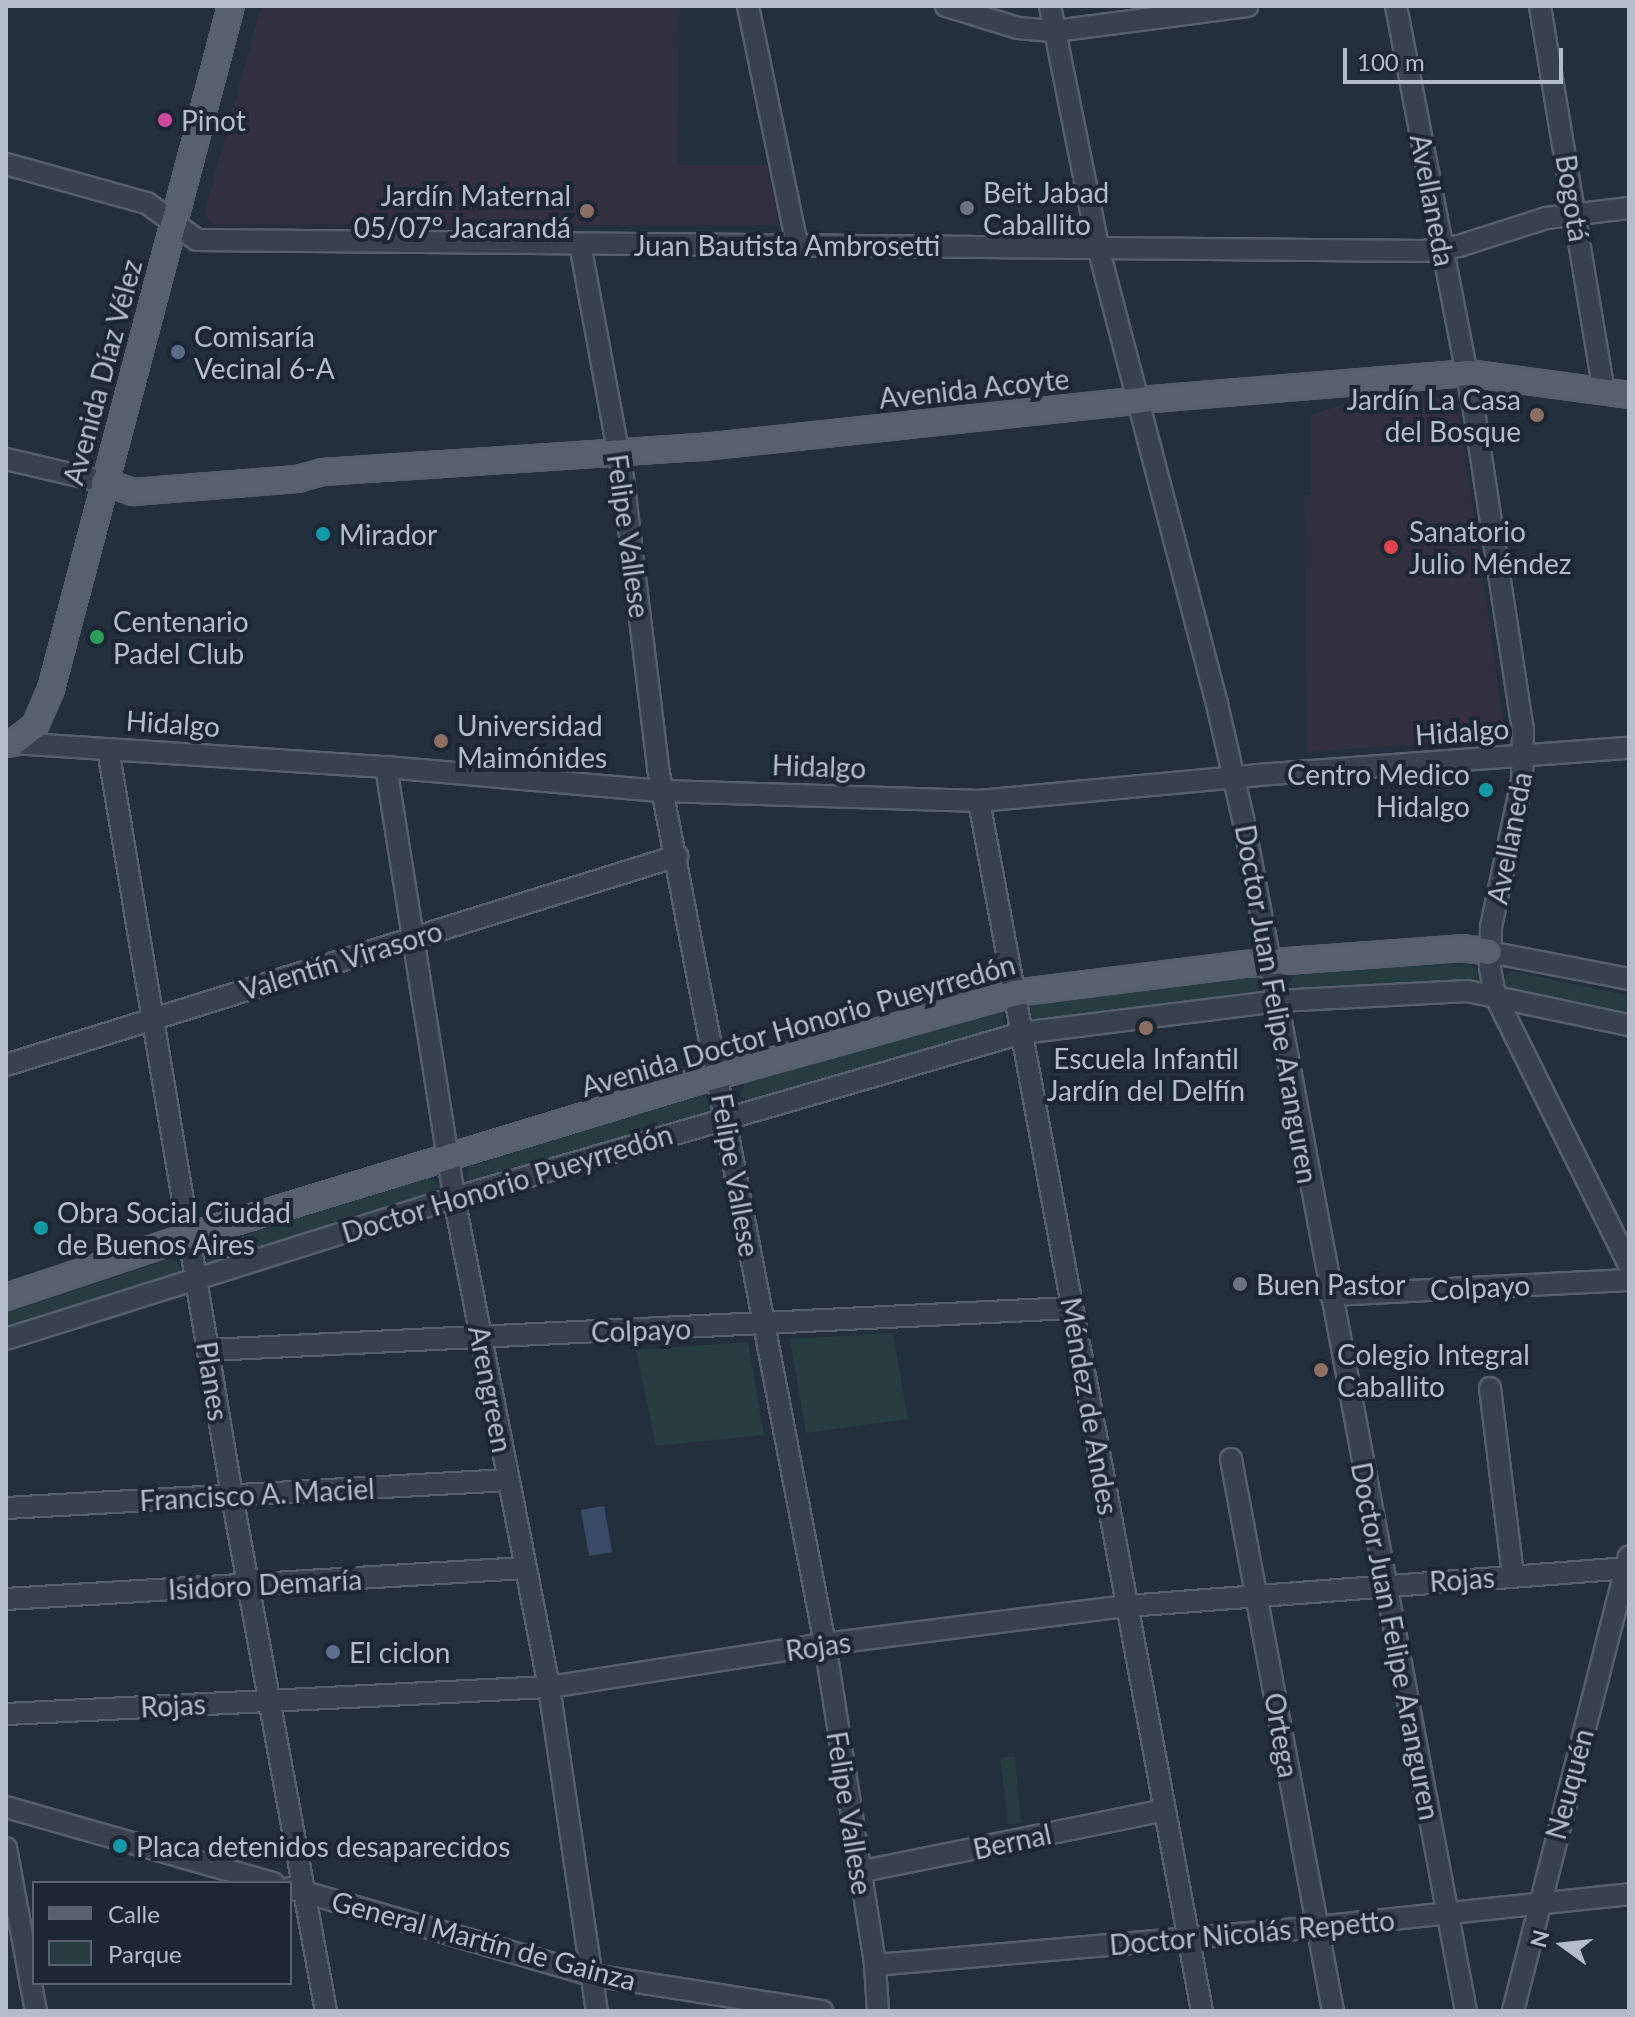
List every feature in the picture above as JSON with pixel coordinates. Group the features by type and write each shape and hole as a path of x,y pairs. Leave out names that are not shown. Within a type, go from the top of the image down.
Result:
{"main road":[{"name":"Avenida Díaz Vélez","path":"10,744 35,726 43,714 231,6"},
{"name":"Avenida Acoyte","path":"104,482 136,475 297,466 323,472 744,443 1140,400 1467,373 1629,395"},
{"name":"Avenida Doctor Honorio Pueyrredón","path":"6,1297 189,1236 449,1157 719,1076 1015,993 1271,962 1462,948 1489,952"}],"street":[{"path":"748,6 797,244"},
{"path":"946,6 1002,24 1055,31 1247,6"},
{"name":"Doctor Juan Felipe Aranguren","path":"1050,6 1098,247 1140,400 1234,777 1466,2011"},
{"name":"Avellaneda","path":"1396,6 1467,373 1525,757 1489,952 1495,995 1629,1265"},
{"name":"Bogotá","path":"1540,6 1604,391"},
{"name":"Juan Bautista Ambrosetti","path":"6,164 147,203 197,240 1443,249 1546,218 1629,208"},
{"name":"Felipe Vallese","path":"580,244 618,452 663,791 825,1644 858,1872 875,1965 878,2011"},
{"path":"6,459 104,482"},
{"name":"Hidalgo","path":"10,744 386,767 663,791 979,801 1234,777 1629,748"},
{"name":"Planes","path":"108,749 232,1496 272,1700 298,1890 326,2011"},
{"name":"Arengreen","path":"386,767 454,1198 549,1687 597,2011"},
{"name":"Méndez de Andes","path":"979,801 1202,2011"},
{"name":"Valentín Virasoro","path":"6,1065 677,856"},
{"name":"Avenida Doctor Honorio Pueyrredón","path":"1489,952 1629,979"},
{"name":"Doctor Honorio Pueyrredón","path":"6,1339 454,1198 1022,1033 1278,1001 1467,991 1629,1025"},
{"name":"Colpayo","path":"1331,1295 1629,1280"},
{"name":"Colpayo","path":"209,1350 1072,1308"},
{"path":"1490,1388 1513,1576"},
{"name":"Ortega","path":"1231,1459 1333,2011"},
{"name":"Francisco A. Maciel","path":"6,1508 508,1480"},
{"name":"Rojas","path":"6,1714 549,1687 825,1644 1127,1606 1628,1565"},
{"name":"Neuquén","path":"1513,2011 1538,1904 1628,1565"},
{"name":"Isidoro Demaría","path":"6,1599 525,1568"},
{"path":"6,1807 266,1881"},
{"name":"Bernal","path":"858,1872 1165,1810"},
{"path":"6,1848 36,2011"},
{"name":"General Martín de Gainza","path":"298,1890 592,1975 822,2011"},
{"name":"Doctor Nicolás Repetto","path":"875,1965 1317,1927 1629,1894"}],"shaded area":[{"path":"261,6 680,6 677,165 767,165 779,225 213,224 204,214"},
{"name":"Sanatorio Julio Méndez","path":"1447,395 1457,400 1504,728 1496,738 1307,752 1304,496 1311,494 1311,415 1347,403"}],"green space":[{"path":"1470,964 1479,972 1476,983 1292,992 1289,984 1297,971"},
{"path":"1513,971 1629,996 1629,1019 1503,989 1504,977"},
{"path":"1257,975 1267,980 1265,994 1034,1025 1028,1014 1032,1005"},
{"path":"996,1009 1003,1012 1004,1030 752,1102 740,1097 745,1081"},
{"path":"696,1094 710,1098 713,1107 711,1114 471,1184 467,1178 469,1167"},
{"path":"429,1178 441,1186 441,1194 210,1268 203,1256 209,1246"},
{"path":"170,1259 177,1261 182,1273 6,1333 6,1313"},
{"path":"893,1333 908,1419 806,1433 790,1339"},
{"path":"748,1342 764,1435 656,1446 636,1350"},
{"path":"1015,1756 1021,1823 1008,1825 1000,1758"}],"water":[{"path":"604,1506 612,1552 589,1556 581,1510"}],"place":[{"name":"Pinot","path":"165,120"},
{"name":"Beit Jabad Caballito","path":"967,208"},
{"name":"Jardín Maternal 05/07° Jacarandá","path":"587,211"},
{"name":"Comisaría Vecinal 6-A","path":"178,352"},
{"name":"Jardín La Casa del Bosque","path":"1537,415"},
{"name":"Mirador","path":"323,534"},
{"name":"Sanatorio Julio Méndez","path":"1391,547"},
{"name":"Centenario Padel Club","path":"97,637"},
{"name":"Universidad Maimónides","path":"441,741"},
{"name":"Centro Medico Hidalgo","path":"1486,790"},
{"name":"Escuela Infantil Jardín del Delfín","path":"1146,1028"},
{"name":"Obra Social Ciudad de Buenos Aires","path":"41,1228"},
{"name":"Buen Pastor","path":"1240,1284"},
{"name":"Colegio Integral Caballito","path":"1321,1370"},
{"name":"El ciclon","path":"333,1652"},
{"name":"Placa detenidos desaparecidos","path":"120,1846"}]}
